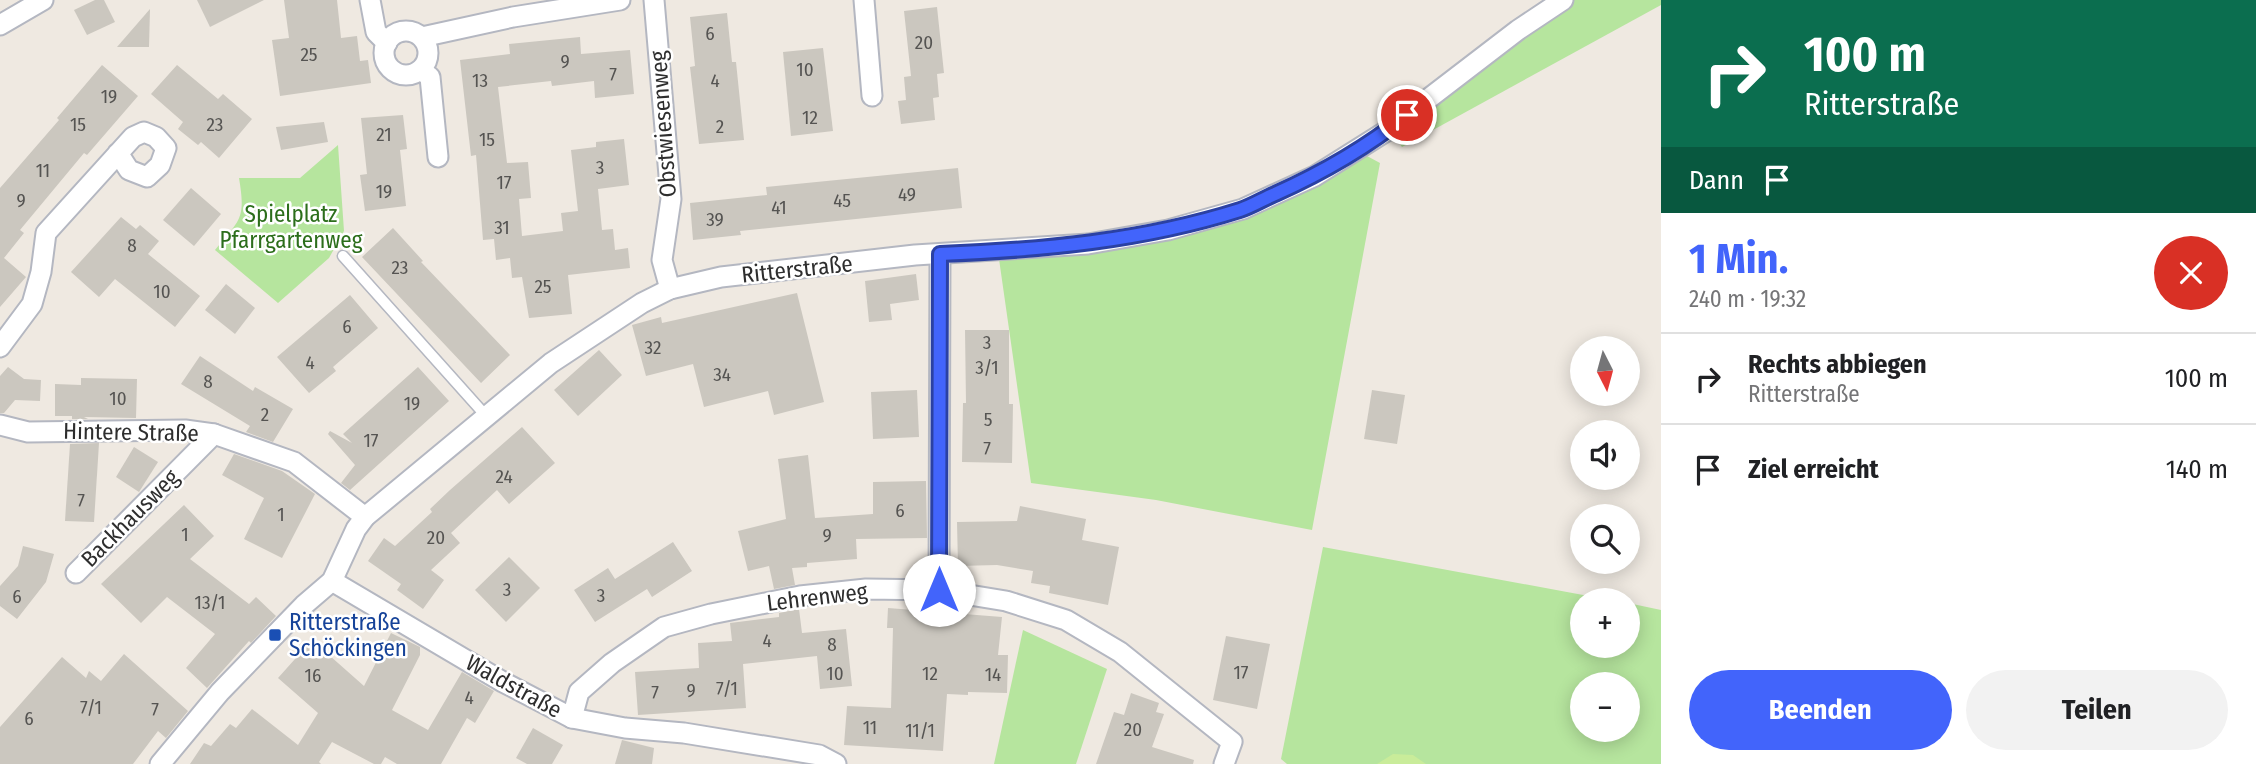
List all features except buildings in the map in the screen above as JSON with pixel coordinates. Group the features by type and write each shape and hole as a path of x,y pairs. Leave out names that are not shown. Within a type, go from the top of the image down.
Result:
{"street":[{"path":"0,25 43,0"},
{"path":"370,0 376,32 387,43"},
{"path":"422,37 513,17 620,0"},
{"name":"Obstwiesenweg","path":"654,0 671,199 662,260 670,289"},
{"path":"864,0 873,96"},
{"name":"Ritterstraße","path":"160,764 220,692 304,605 332,581 356,529 365,517 551,363 642,303 670,289 721,277 940,254 1088,244 1168,230 1243,209 1314,176 1385,132 1518,30 1563,0"},
{"path":"403,32 416,33 422,37 426,43 428,57 421,70 409,76 390,69 384,57 387,43 403,32"},
{"path":"421,70 430,77 438,157"},
{"path":"0,347 32,304 41,272 46,233 118,153"},
{"path":"939,590 940,254"},
{"name":"Hintere Straße","path":"0,425 28,432 185,430 214,434 294,462 365,517"},
{"name":"Backhausweg","path":"76,573 214,434"},
{"name":"Waldstraße","path":"332,581 503,682 572,718 820,755 836,764"},
{"name":"Lehrenweg","path":"572,718 579,692 612,663 664,627 711,614 800,596 866,589 939,590 1006,601 1066,621 1120,652 1232,742 1224,764"}],"lane":[{"path":"343,256 487,417"}],"green space":[{"path":"1572,0 1661,0 1661,5 1402,147 1383,122"},
{"name":"Spielplatz Pfarrgartenweg","path":"338,145 344,231 329,258 278,303 215,250 239,218 242,203 239,178 300,178"},
{"path":"1367,156 1380,163 1312,530 1156,500 1031,483 999,259 1088,253 1171,240 1247,219 1319,185"},
{"path":"1323,547 1570,593 1570,658 1640,658 1640,606 1661,610 1661,764 1287,764 1281,759"},
{"path":"1023,630 1107,669 1076,764 994,764"},
{"path":"1393,754 1413,755 1426,764 1377,764"}],"place":[{"name":"Ritterstraße Schöckingen","path":"275,635"}],"route":[{"path":"939,590 940,254 1088,244 1168,230 1243,209 1314,176 1385,132 1407,115"}]}
